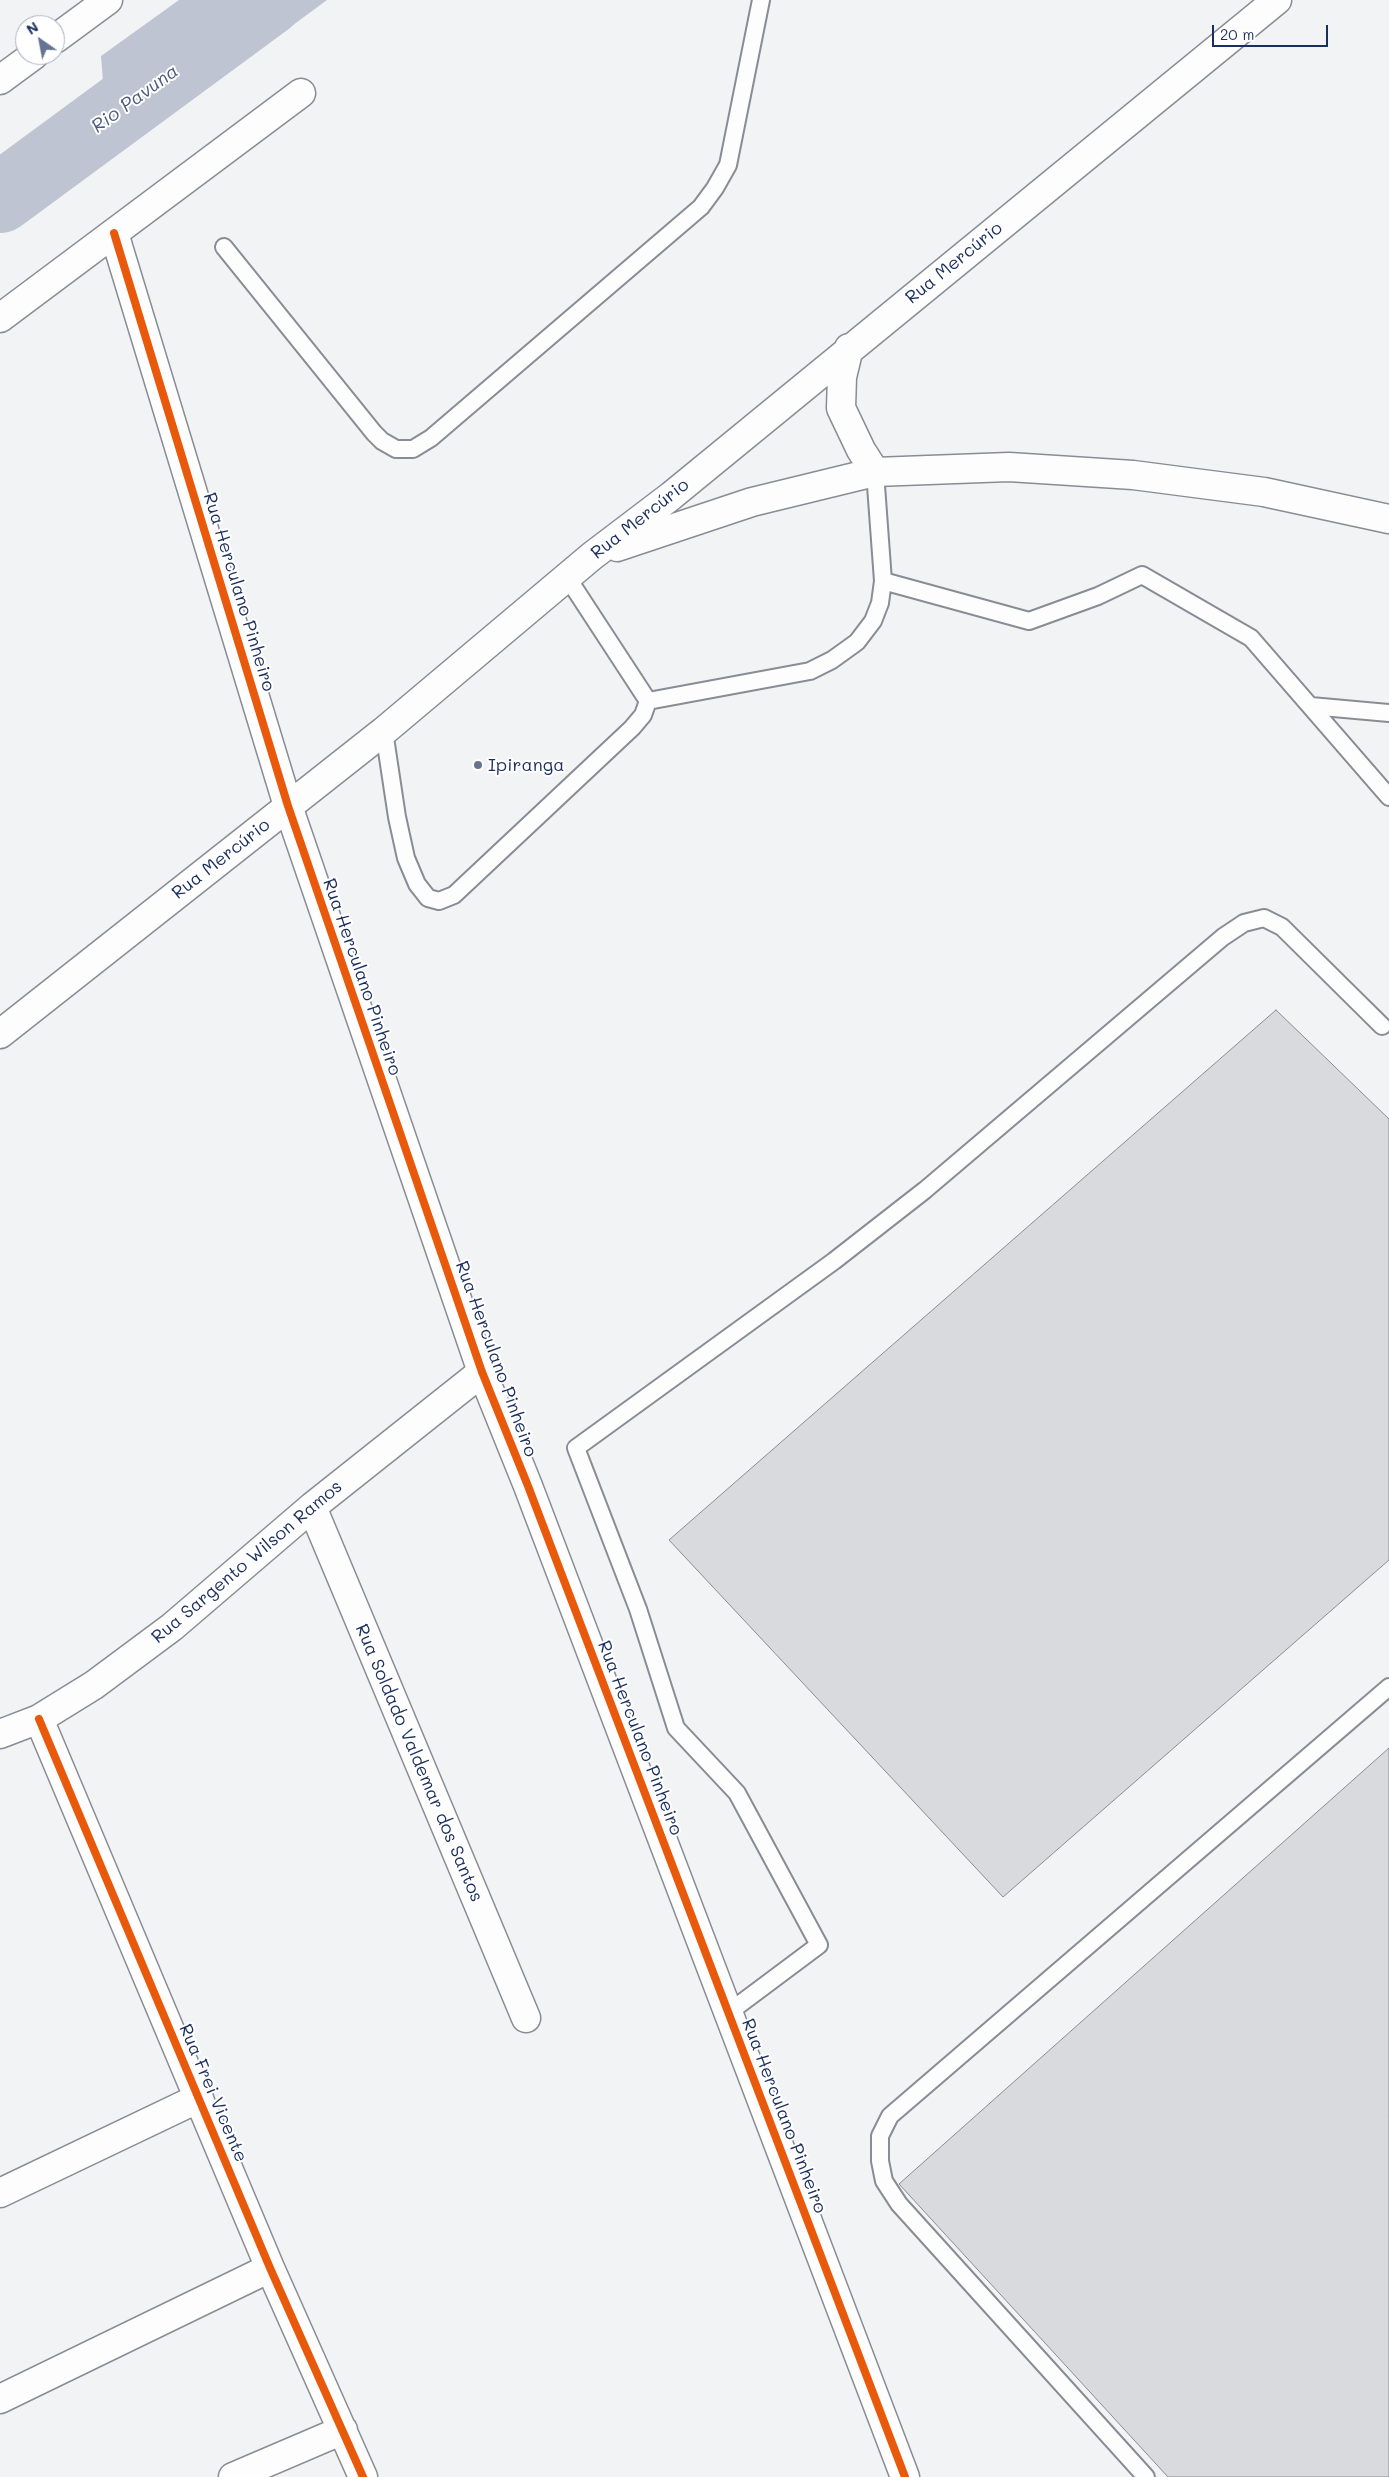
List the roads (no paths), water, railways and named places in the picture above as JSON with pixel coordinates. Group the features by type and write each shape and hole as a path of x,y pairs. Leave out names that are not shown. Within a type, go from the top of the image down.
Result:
{"street":[{"path":"65,32 108,0"},
{"name":"Rua Mercúrio","path":"0,1034 384,731 592,556 671,496 849,348 1277,0"},
{"path":"0,80 20,65"},
{"path":"0,318 301,93"},
{"name":"Rua Herculano Pinheiro","path":"114,233 288,806 482,1372 528,1486 905,2477"},
{"path":"849,348 842,377 841,408 861,450 875,472"},
{"path":"592,556 752,502 875,472 1009,468 1133,476 1264,492 1389,519"},
{"name":"Rua Sargento Wilson Ramos","path":"0,1734 39,1719 94,1685 172,1627 312,1507 482,1372"},
{"name":"Rua Soldado Valdemar dos Santos","path":"312,1507 526,2018"},
{"name":"Rua Frei Vicente","path":"39,1719 270,2268 363,2477"},
{"path":"0,2193 199,2098"},
{"path":"0,2399 270,2268"},
{"path":"233,2477 343,2430"}],"lane":[{"path":"224,247 374,433 382,441 396,449 413,449 431,438 701,207 715,188 728,165 761,0"},
{"path":"648,701 810,671 832,660 857,642 873,621 880,603 883,582 875,472"},
{"path":"883,582 1030,621 1098,596 1142,575 1251,638 1389,797"},
{"path":"567,577 648,701"},
{"path":"384,731 397,817 406,858 416,884 428,898 439,901 454,895 632,728 643,715 648,701"},
{"path":"1311,706 1389,713"},
{"path":"728,2013 819,1945 737,1793 676,1728 638,1609 576,1448 834,1261 925,1190 1223,937 1244,923 1264,918 1282,927 1382,1026"},
{"path":"1146,2477 900,2204 884,2181 880,2161 880,2136 890,2116 1389,1687"}],"water":[{"path":"179,0 327,0 129,146 106,119 101,56"}],"waterway":[{"name":"Rio Pavuna","path":"0,198 269,0"}],"place":[{"name":"Ipiranga","path":"478,765"}]}
